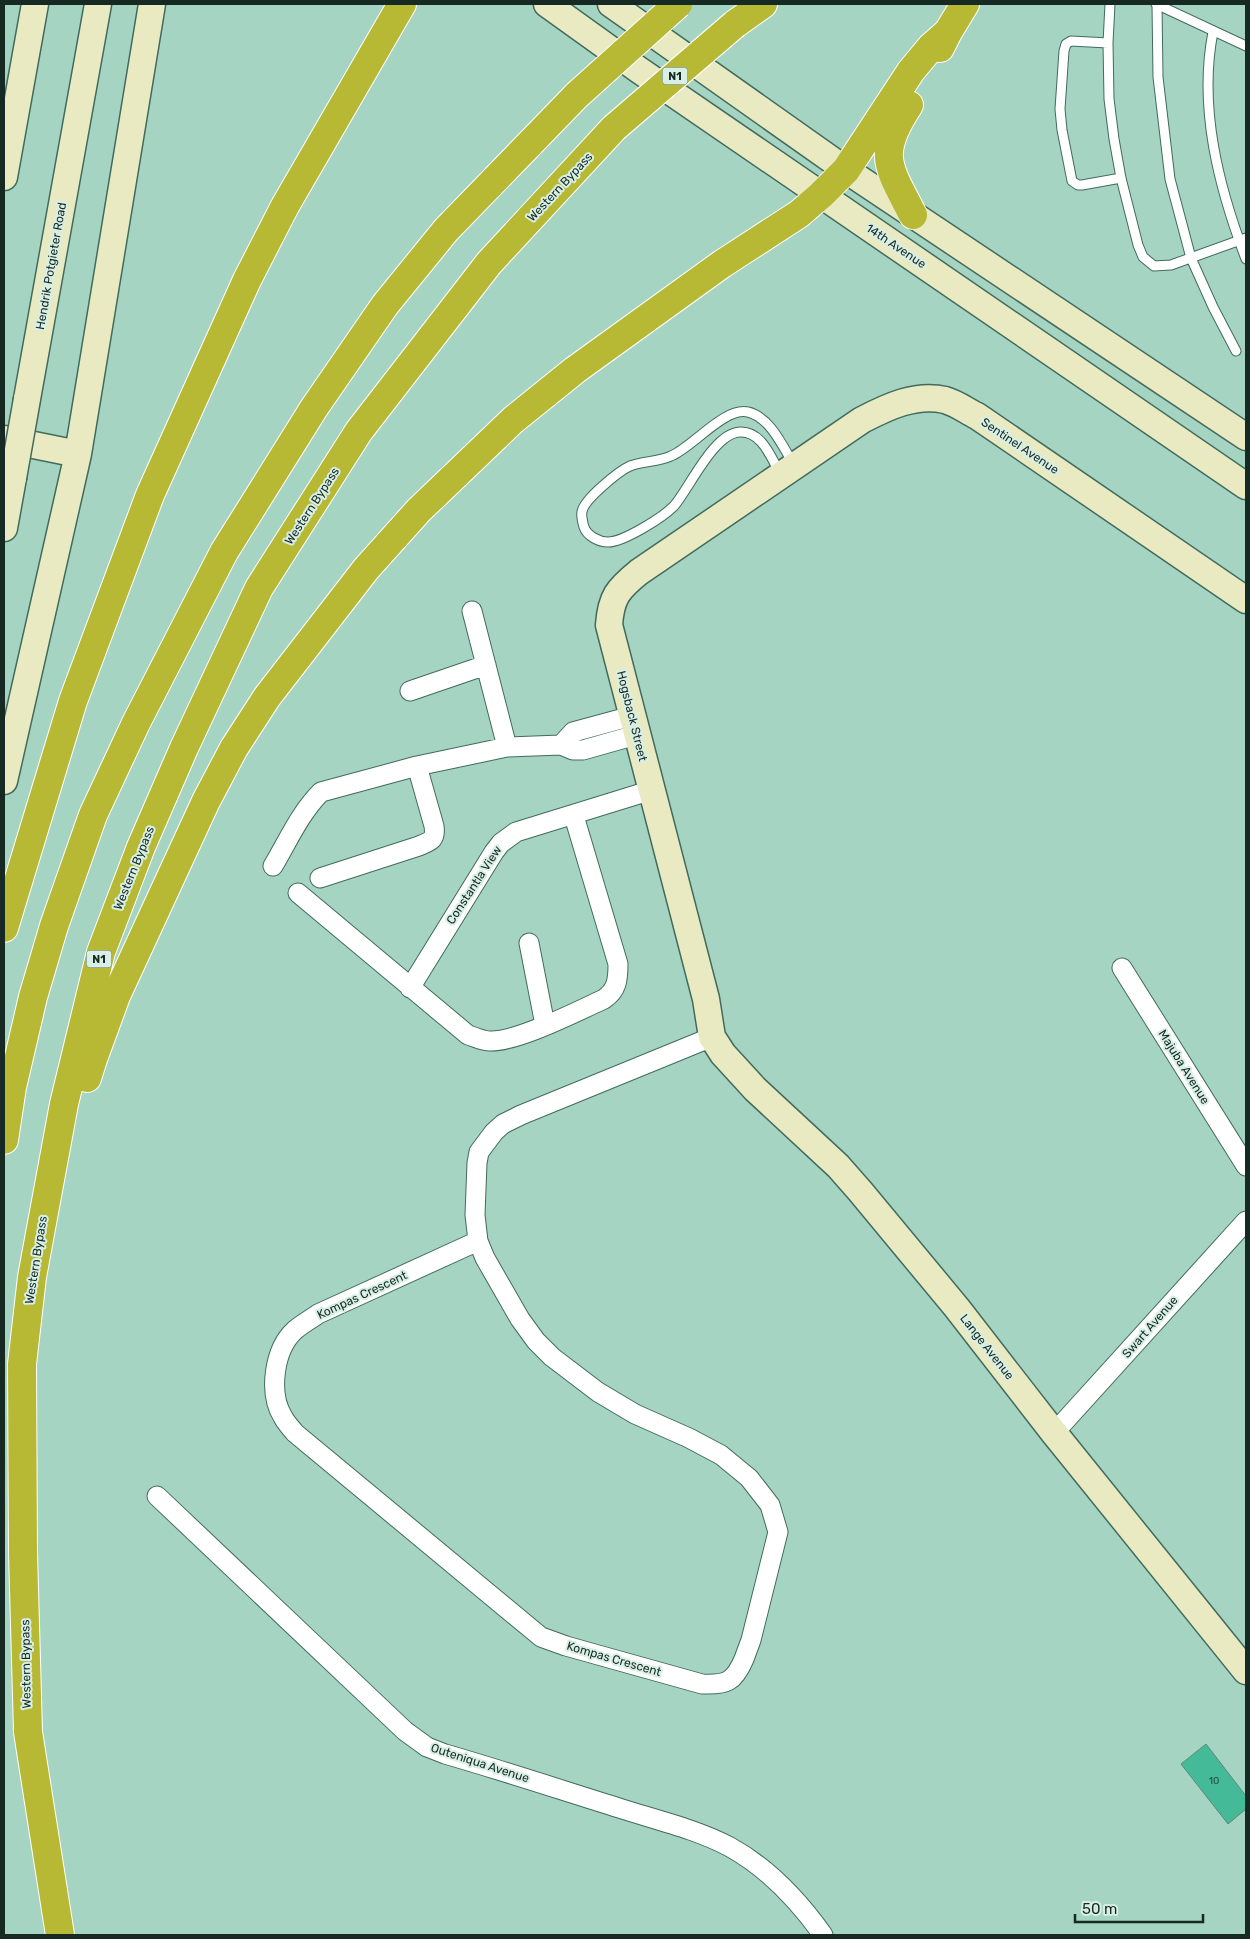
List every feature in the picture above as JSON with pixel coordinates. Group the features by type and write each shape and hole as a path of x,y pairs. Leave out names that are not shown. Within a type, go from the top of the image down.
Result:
{"highway":[{"path":"4,928 73,701 150,495 247,280 285,206 402,4"},
{"path":"4,1140 12,1087 33,997 54,926 93,815 136,723 224,552 314,408 385,305 446,230 577,95 678,4"},
{"name":"Western Bypass","path":"60,1935 28,1732 23,1554 22,1364 32,1277 64,1104 101,952 141,847 184,748 259,588 360,431 489,263 614,128 735,24 762,4"},
{"path":"912,215 892,173 889,164 889,148 896,127 922,85 948,32 965,4"},
{"path":"23,1554 42,1325 72,1133 93,1059 116,996 202,810 234,748 267,697 366,569 419,510 513,420 575,370 722,264 799,214 846,170 911,71 931,47 948,32"}],"main road":[{"path":"4,176 35,4"},
{"name":"Hendrik Potgieter Road","path":"4,528 98,4"},
{"path":"4,780 78,454 152,4"},
{"name":"14th Avenue","path":"547,4 820,195 1246,486"},
{"path":"610,4 912,215 1246,437"},
{"name":"Sentinel Avenue","path":"788,471 862,420 891,405 928,398 946,400 977,416 1246,600"},
{"path":"4,439 78,454"},
{"name":"Hogsback Street","path":"712,1037 706,999 634,725 610,625 610,612 617,593 624,584 639,572 788,471"},
{"name":"Lange Avenue","path":"712,1037 739,1073 838,1166 860,1191 957,1308 1054,1433 1246,1671"}],"street":[{"path":"472,611 507,747"},
{"path":"410,691 486,666"},
{"path":"273,866 303,814 321,792 417,766 507,747 561,745 573,732 634,725"},
{"path":"320,878 419,846 432,840 435,834 434,826 417,766"},
{"name":"Constantla View","path":"410,988 501,843 516,832 574,816 652,790"},
{"path":"298,893 468,1035 489,1041 503,1040 545,1025 604,999 612,994 617,985 618,964 574,816"},
{"path":"529,943 545,1025"},
{"name":"Majuba Avenue","path":"1122,968 1246,1166"},
{"name":"Kompas Crescent","path":"478,1240 318,1314 295,1330 281,1347 276,1366 274,1383 282,1416 295,1433 541,1637 566,1646 702,1684 720,1685 728,1682 738,1673 744,1659 772,1560 778,1532 770,1505 750,1478 721,1455 689,1438 634,1414 598,1392 552,1357 536,1341 492,1273 478,1240 475,1214 479,1152 494,1132 503,1124 712,1037"},
{"name":"Swart Avenue","path":"1054,1433 1246,1221"},
{"name":"Outeniqua Avenue","path":"157,1496 405,1731 427,1747 475,1767 689,1830 730,1847 756,1864 781,1885 805,1910 823,1935"}],"lane":[{"path":"1110,4 1108,43 1109,99 1121,178 1138,245 1147,262 1154,266 1164,266 1243,239"},
{"path":"1236,350 1213,307 1191,258 1170,179 1158,77 1157,4 1212,32 1246,46"},
{"path":"1212,32 1208,55 1207,88 1214,151 1243,239 1246,259"},
{"path":"1108,43 1071,40 1066,44 1060,109 1062,130 1072,181 1082,185 1121,178"},
{"path":"739,411 750,412 761,419 774,434 788,471 756,437 741,432 730,434 711,452 674,505 663,516 630,535 609,542 595,539 584,528 582,512 588,499 628,467 671,456 723,418 739,411"}],"building":[{"path":"1206,1744 1246,1796 1246,1809 1228,1824 1181,1764"}]}
